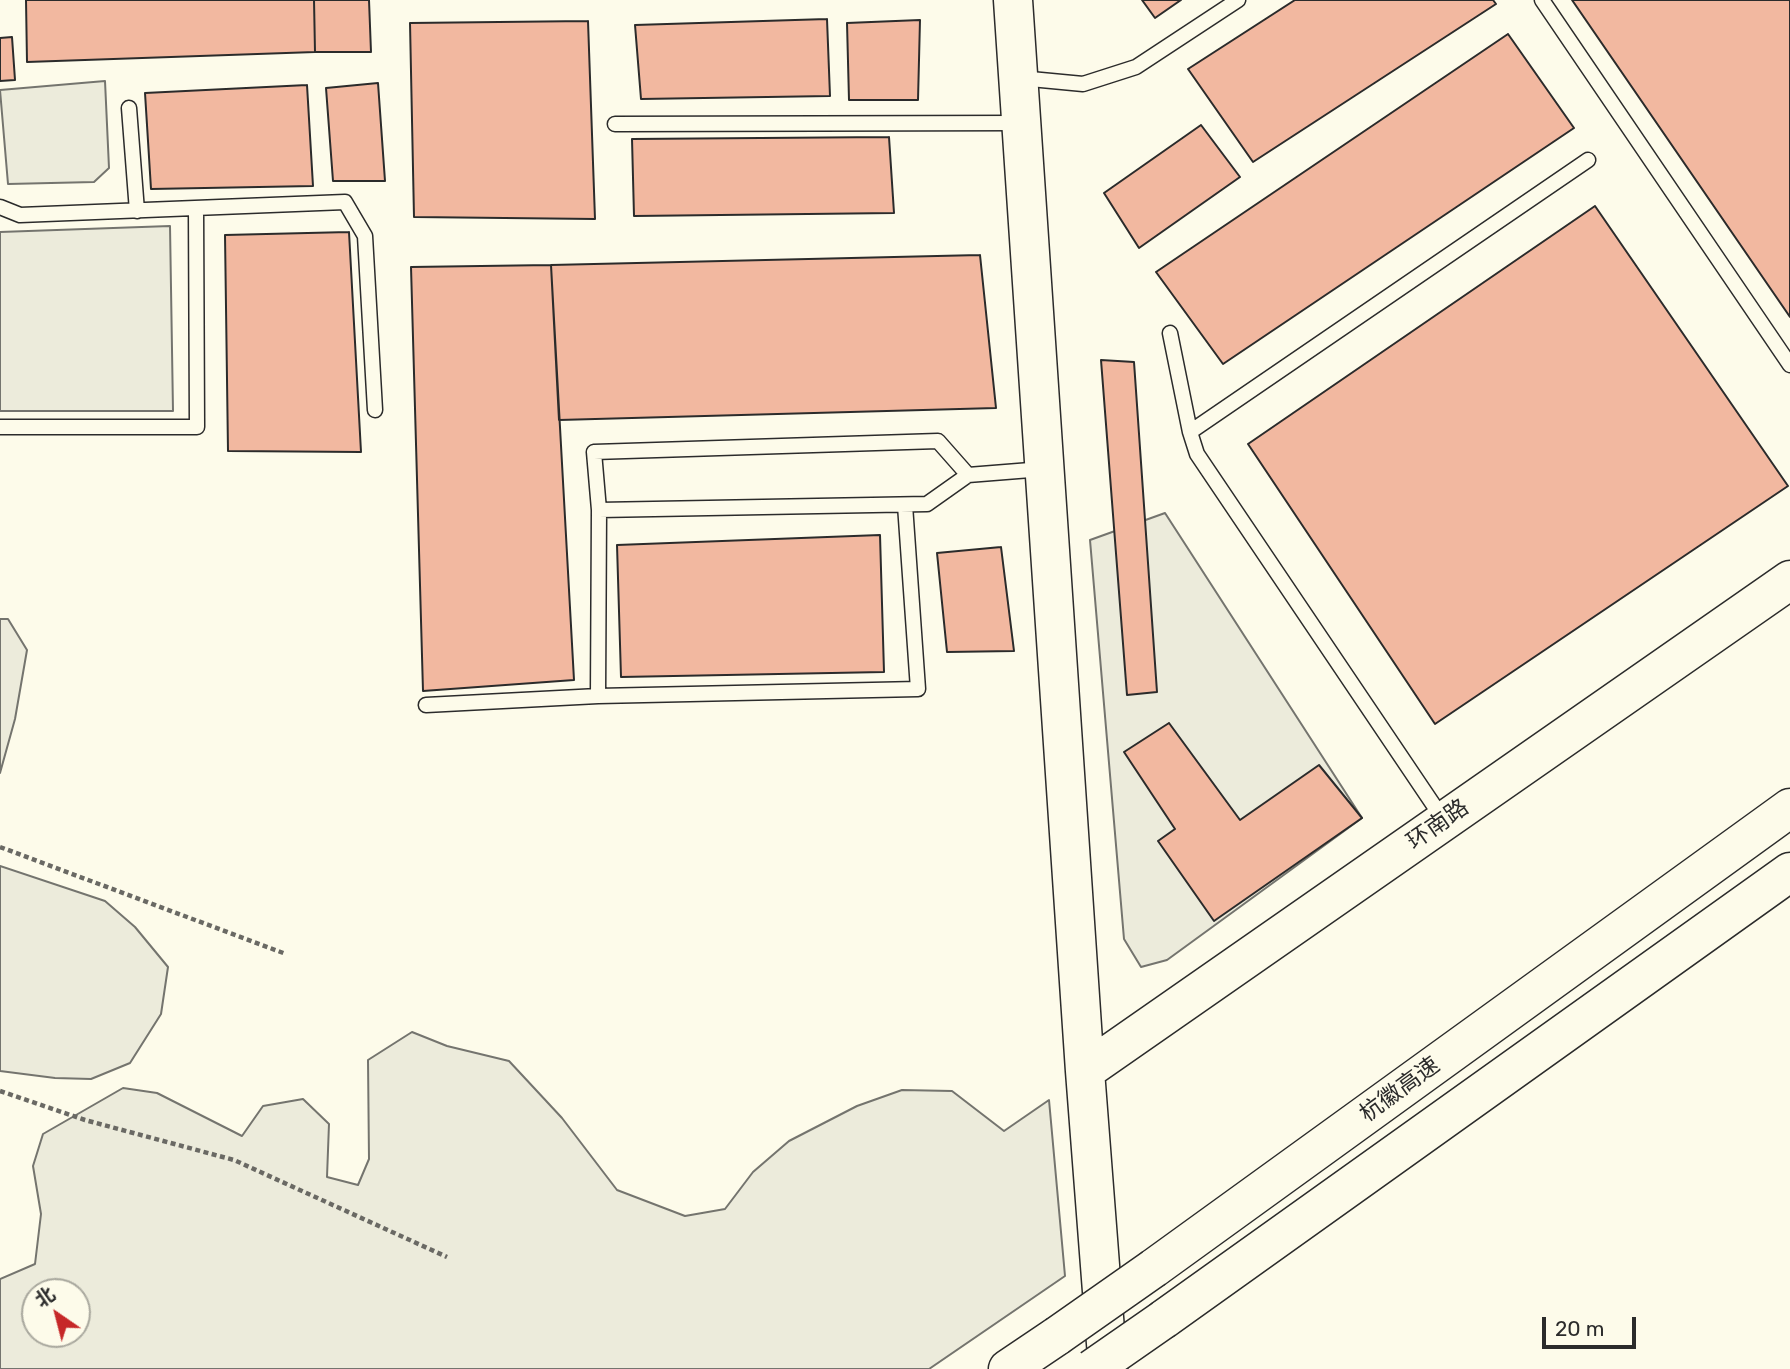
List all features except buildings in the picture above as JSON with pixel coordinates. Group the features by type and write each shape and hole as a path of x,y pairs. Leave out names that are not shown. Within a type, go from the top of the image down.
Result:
{"main road":[{"path":"1013,0 1085,1071 1108,1369"},
{"name":"环南路","path":"1085,1071 1790,580"},
{"name":"杭徽高速","path":"1007,1369 1154,1268 1790,808"},
{"path":"1093,1369 1790,872"}],"lane":[{"path":"1018,78 1083,84 1136,67 1238,0"},
{"path":"1542,0 1790,365"},
{"path":"129,108 137,211"},
{"path":"615,124 1021,123"},
{"path":"1190,432 1588,160"},
{"path":"0,207 20,215 345,202 365,236 375,410"},
{"path":"0,427 197,427 197,208"},
{"path":"1170,333 1196,454 1444,820"},
{"path":"598,696 599,510 594,452 938,442 968,475"},
{"path":"599,510 927,504 968,475 1045,468"},
{"path":"426,705 598,696 918,690 905,505"}],"path":[{"path":"0,847 286,954"},
{"path":"0,1091 85,1120 234,1160 447,1256"}],"shaded area":[{"path":"105,81 109,168 94,182 8,184 0,90"},
{"path":"170,226 173,411 0,411 0,232"},
{"path":"1165,513 1362,818 1167,960 1141,967 1124,939 1090,540"},
{"path":"0,619 8,619 27,650 15,719 0,773"},
{"path":"0,866 105,901 135,927 168,967 161,1014 130,1063 91,1079 55,1078 0,1071"},
{"path":"412,1032 447,1046 509,1061 562,1118 617,1190 685,1216 725,1209 753,1172 789,1141 857,1106 902,1090 952,1091 1004,1131 1049,1100 1065,1276 929,1369 0,1369 0,1279 35,1264 41,1214 33,1166 43,1134 123,1088 157,1093 242,1136 263,1106 303,1099 329,1124 327,1177 358,1185 369,1159 368,1060"}]}
